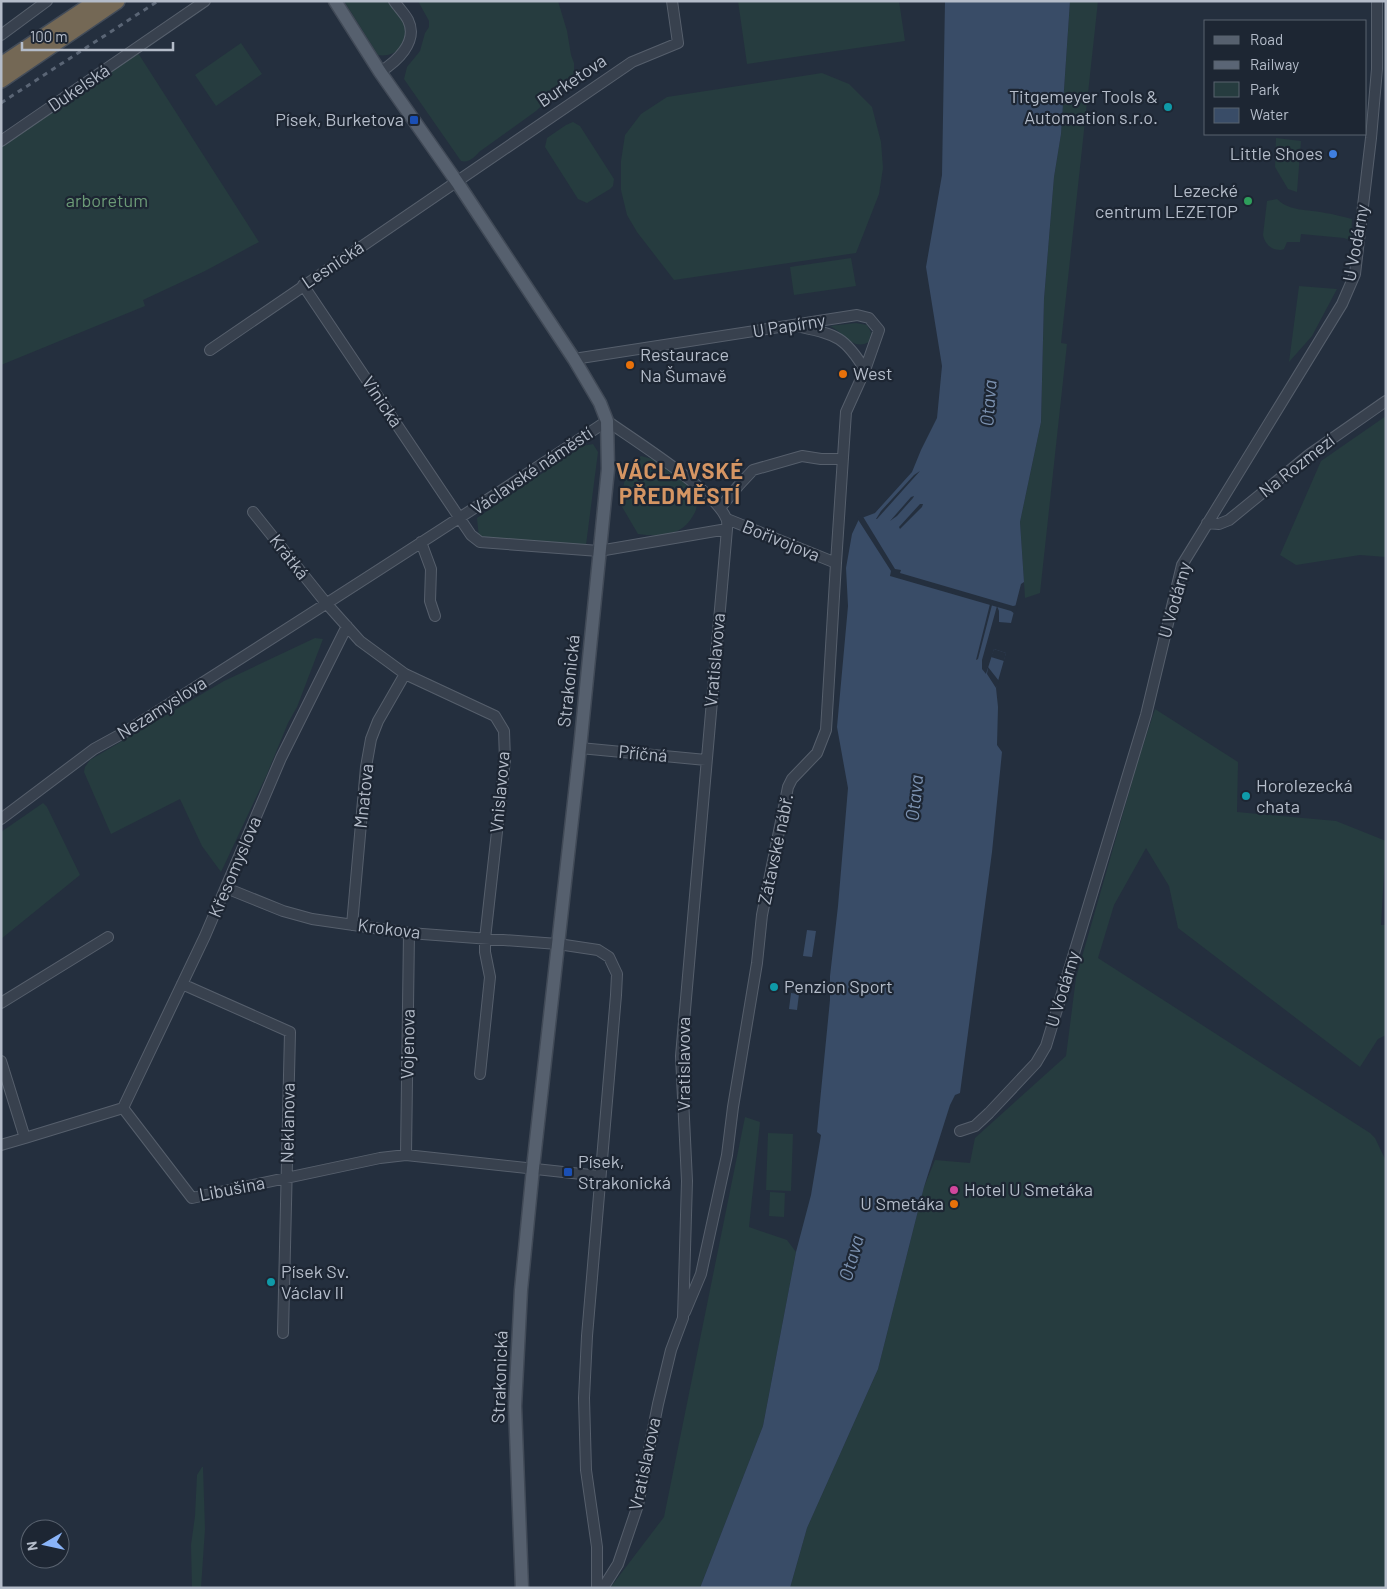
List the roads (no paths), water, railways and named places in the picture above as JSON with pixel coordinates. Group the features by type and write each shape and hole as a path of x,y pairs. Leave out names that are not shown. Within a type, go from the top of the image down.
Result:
{"highway":[{"path":"1,65 97,1"},
{"path":"1,80 117,1"}],"main road":[{"path":"337,5 380,72 457,182 574,359 600,403 607,421"},
{"name":"Strakonická","path":"522,1588 515,1406 521,1290 580,748 608,469 607,421"}],"street":[{"path":"1,34 47,1"},
{"name":"Dukelská","path":"1,141 205,1"},
{"path":"380,72 402,53 409,43 411,32 409,21 394,1"},
{"name":"Burketova","path":"457,182 632,62 678,43 672,1"},
{"name":"U Vodárny","path":"960,1131 975,1126 989,1113 1036,1063 1046,1046 1146,715 1182,565 1342,304 1354,274 1371,138 1377,69 1377,1"},
{"name":"Lesnická","path":"210,350 457,182"},
{"name":"Vinická","path":"303,285 460,519"},
{"name":"U Papírny","path":"574,359 857,315 870,318 878,330"},
{"path":"795,326 828,333 839,338 853,350 865,370"},
{"name":"Zátavské nábř.","path":"683,1318 701,1274 727,1155 733,1107 758,963 762,915 788,787 792,779 817,754 826,730 846,412 865,370 878,330"},
{"name":"Na Rozmezí","path":"1207,523 1219,524 1229,520 1310,454 1386,401"},
{"name":"Václavské náměstí","path":"326,603 460,519 607,421 693,483 720,508 727,524 599,551 486,544 475,539 460,519"},
{"path":"720,508 753,470 802,456 821,459 842,459"},
{"name":"Krátká","path":"253,512 326,603"},
{"name":"Bořivojova","path":"727,524 836,563"},
{"name":"Vratislavova","path":"603,1588 618,1564 638,1505 658,1404 671,1350 683,1318 687,1180 681,1056 727,524"},
{"path":"421,542 431,569 430,601 434,616"},
{"name":"Vnislavova","path":"326,603 360,641 404,674 495,716 504,731 505,760 485,939 485,952 490,976 480,1074"},
{"name":"Nezamyslova","path":"1,819 94,750 326,603"},
{"name":"Křesomyslova","path":"123,1108 226,888 281,758 347,626"},
{"name":"Mnatova","path":"352,925 371,739 378,721 404,674"},
{"name":"Příčná","path":"580,748 706,760"},
{"name":"Krokova","path":"226,888 283,911 312,919 409,932 558,944"},
{"name":"Vojenova","path":"406,1155 409,932"},
{"path":"1,1003 108,938"},
{"path":"558,944 598,950 609,957 616,974 616,995 587,1336 584,1398 586,1470 597,1547 598,1588"},
{"name":"Neklanova","path":"182,984 290,1032 283,1333"},
{"path":"1,1061 25,1138"},
{"path":"1,1145 123,1108"},
{"name":"Libušina","path":"123,1108 192,1198 380,1158 406,1155 533,1168"},
{"path":"533,1168 600,1176"}],"water":[{"name":"Otava","path":"945,1 1070,1 1061,134 1054,177 1044,299 1041,422 1020,522 1024,582 1021,584 1011,623 999,622 997,606 982,660 982,669 986,674 994,649 1006,653 996,688 998,707 997,745 1002,752 992,852 960,1093 955,1095 950,1105 924,1187 878,1369 807,1528 790,1588 700,1588 763,1426 796,1252 811,1195 821,1135 817,1132 848,788 837,727 848,606 846,568 852,534 859,519 875,513 912,472 937,418 942,366 926,267 942,175","holes":["920,471 876,519 881,511 914,475","914,496 897,516 890,521","920,504 923,504 900,529 899,527","990,604 992,605 978,659 976,660"]},
{"path":"807,930 816,931 812,957 803,956"},
{"path":"791,993 799,994 797,1010 789,1009"}],"railway":[{"path":"1,103 158,1"}],"place":[{"name":"Titgemeyer Tools & Automation s.r.o.","path":"1168,107"},
{"name":"Písek, Burketova","path":"414,120"},
{"name":"Little Shoes","path":"1333,154"},
{"name":"Lezecké centrum LEZETOP","path":"1248,201"},
{"name":"Restaurace Na Šumavě","path":"630,365"},
{"name":"West","path":"843,374"},
{"name":"Horolezecká chata","path":"1246,796"},
{"name":"Penzion Sport","path":"774,987"},
{"name":"Písek, Strakonická","path":"568,1172"},
{"name":"Hotel U Smetáka","path":"954,1190"},
{"name":"U Smetáka","path":"954,1204"},
{"name":"Písek Sv. Václav II","path":"271,1282"}],"district":[{"name":"VÁCLAVSKÉ PŘEDMĚSTÍ","path":"680,484"}],"park label":[{"name":"arboretum","path":"107,201"}]}
